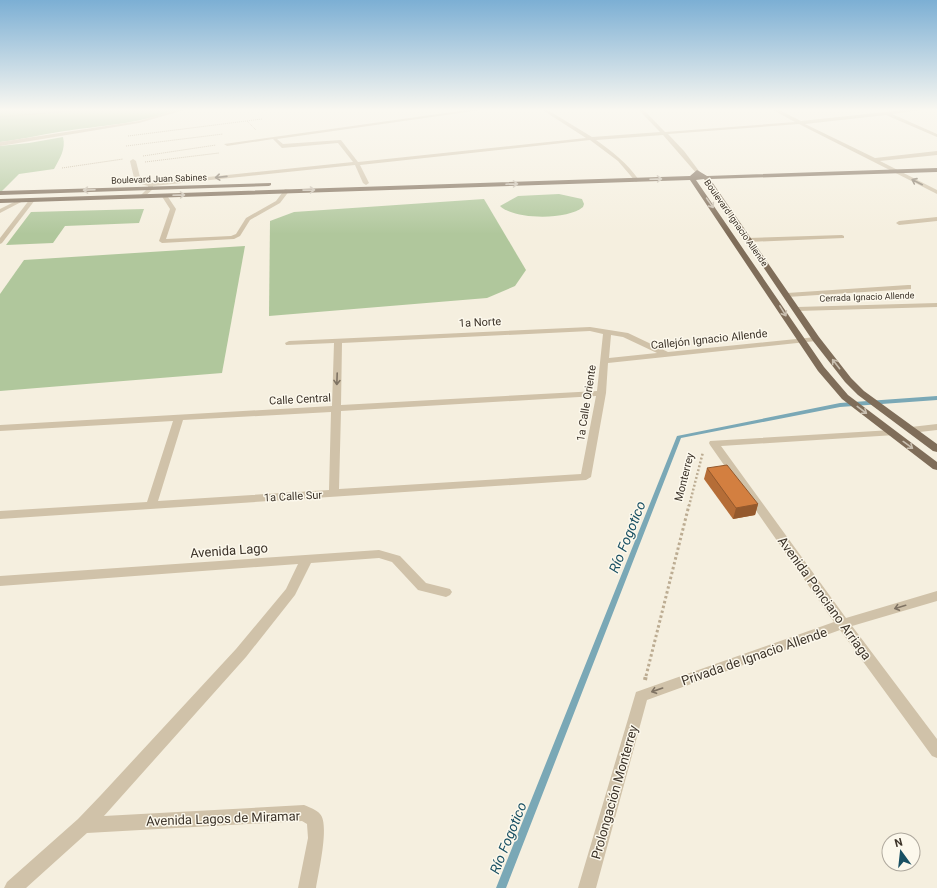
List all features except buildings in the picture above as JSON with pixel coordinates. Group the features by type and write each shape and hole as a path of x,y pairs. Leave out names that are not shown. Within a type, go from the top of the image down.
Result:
{"main road":[{"path":"298,184 366,183 937,163"},
{"name":"Boulevard Juan Sabines","path":"0,201 164,195 289,187 347,189 937,170"},
{"name":"Boulevard Ignacio Allende","path":"937,449 861,394 816,339 797,309 706,178 697,172 692,178 782,309 800,340 821,369 845,397 937,467"},
{"name":"Boulevard Juan Sabines","path":"0,193 150,186 275,184"},
{"name":"Boulevard Juan Sabines","path":"282,184 289,187"}],"street":[{"path":"347,150 356,162 366,183"},
{"path":"134,162 138,182 150,186 356,162 474,150"},
{"path":"604,150 633,174 636,180"},
{"path":"680,150 697,172"},
{"path":"854,150 937,192"},
{"path":"874,160 937,153"},
{"path":"143,196 150,186"},
{"path":"164,195 173,209 162,241 217,240 232,238 238,235 248,220 278,202 289,187"},
{"path":"0,211 22,200"},
{"path":"0,242 32,200"},
{"path":"899,223 937,218"},
{"path":"748,240 842,237"},
{"path":"787,295 908,287"},
{"name":"Cerrada Ignacio Allende","path":"797,309 937,305"},
{"name":"1a Norte","path":"289,343 590,329 625,335 668,355"},
{"name":"1a Calle Oriente","path":"586,477 601,393 607,331"},
{"name":"Callejón Ignacio Allende","path":"605,361 816,339"},
{"path":"334,493 338,340"},
{"name":"Calle Central","path":"0,428 601,393"},
{"path":"152,504 179,418"},
{"path":"911,430 937,427"},
{"path":"714,443 892,433"},
{"name":"Avenida Ponciano Arriaga","path":"714,443 843,624 937,751"},
{"name":"1a Calle Sur","path":"0,514 586,477"},
{"name":"Avenida Lago","path":"0,581 379,554 396,559 422,587 446,592"},
{"path":"13,888 84,825 241,653 291,592 307,558"},
{"name":"Privada de Ignacio Allende","path":"641,696 843,624 937,596"},
{"name":"Prolongación Monterrey","path":"587,888 641,696"},
{"name":"Avenida Lagos de Miramar","path":"84,825 304,813 315,820 316,838 307,888"}],"path":[{"path":"134,162 220,153"},
{"name":"Monterrey","path":"641,696 704,446 714,443"}],"green space":[{"path":"0,150 62,150 54,169 19,174 0,193"},
{"path":"559,194 582,199 584,204 583,207 566,214 542,217 517,214 507,211 500,206 518,196"},
{"path":"484,199 526,270 515,286 487,298 269,316 270,221 294,212"},
{"path":"144,209 139,223 65,226 53,243 6,245 31,212"},
{"path":"245,246 222,373 0,391 0,294 24,260"}],"waterway":[{"name":"Río Fogotico","path":"501,888 679,437 840,405 937,398"}]}
